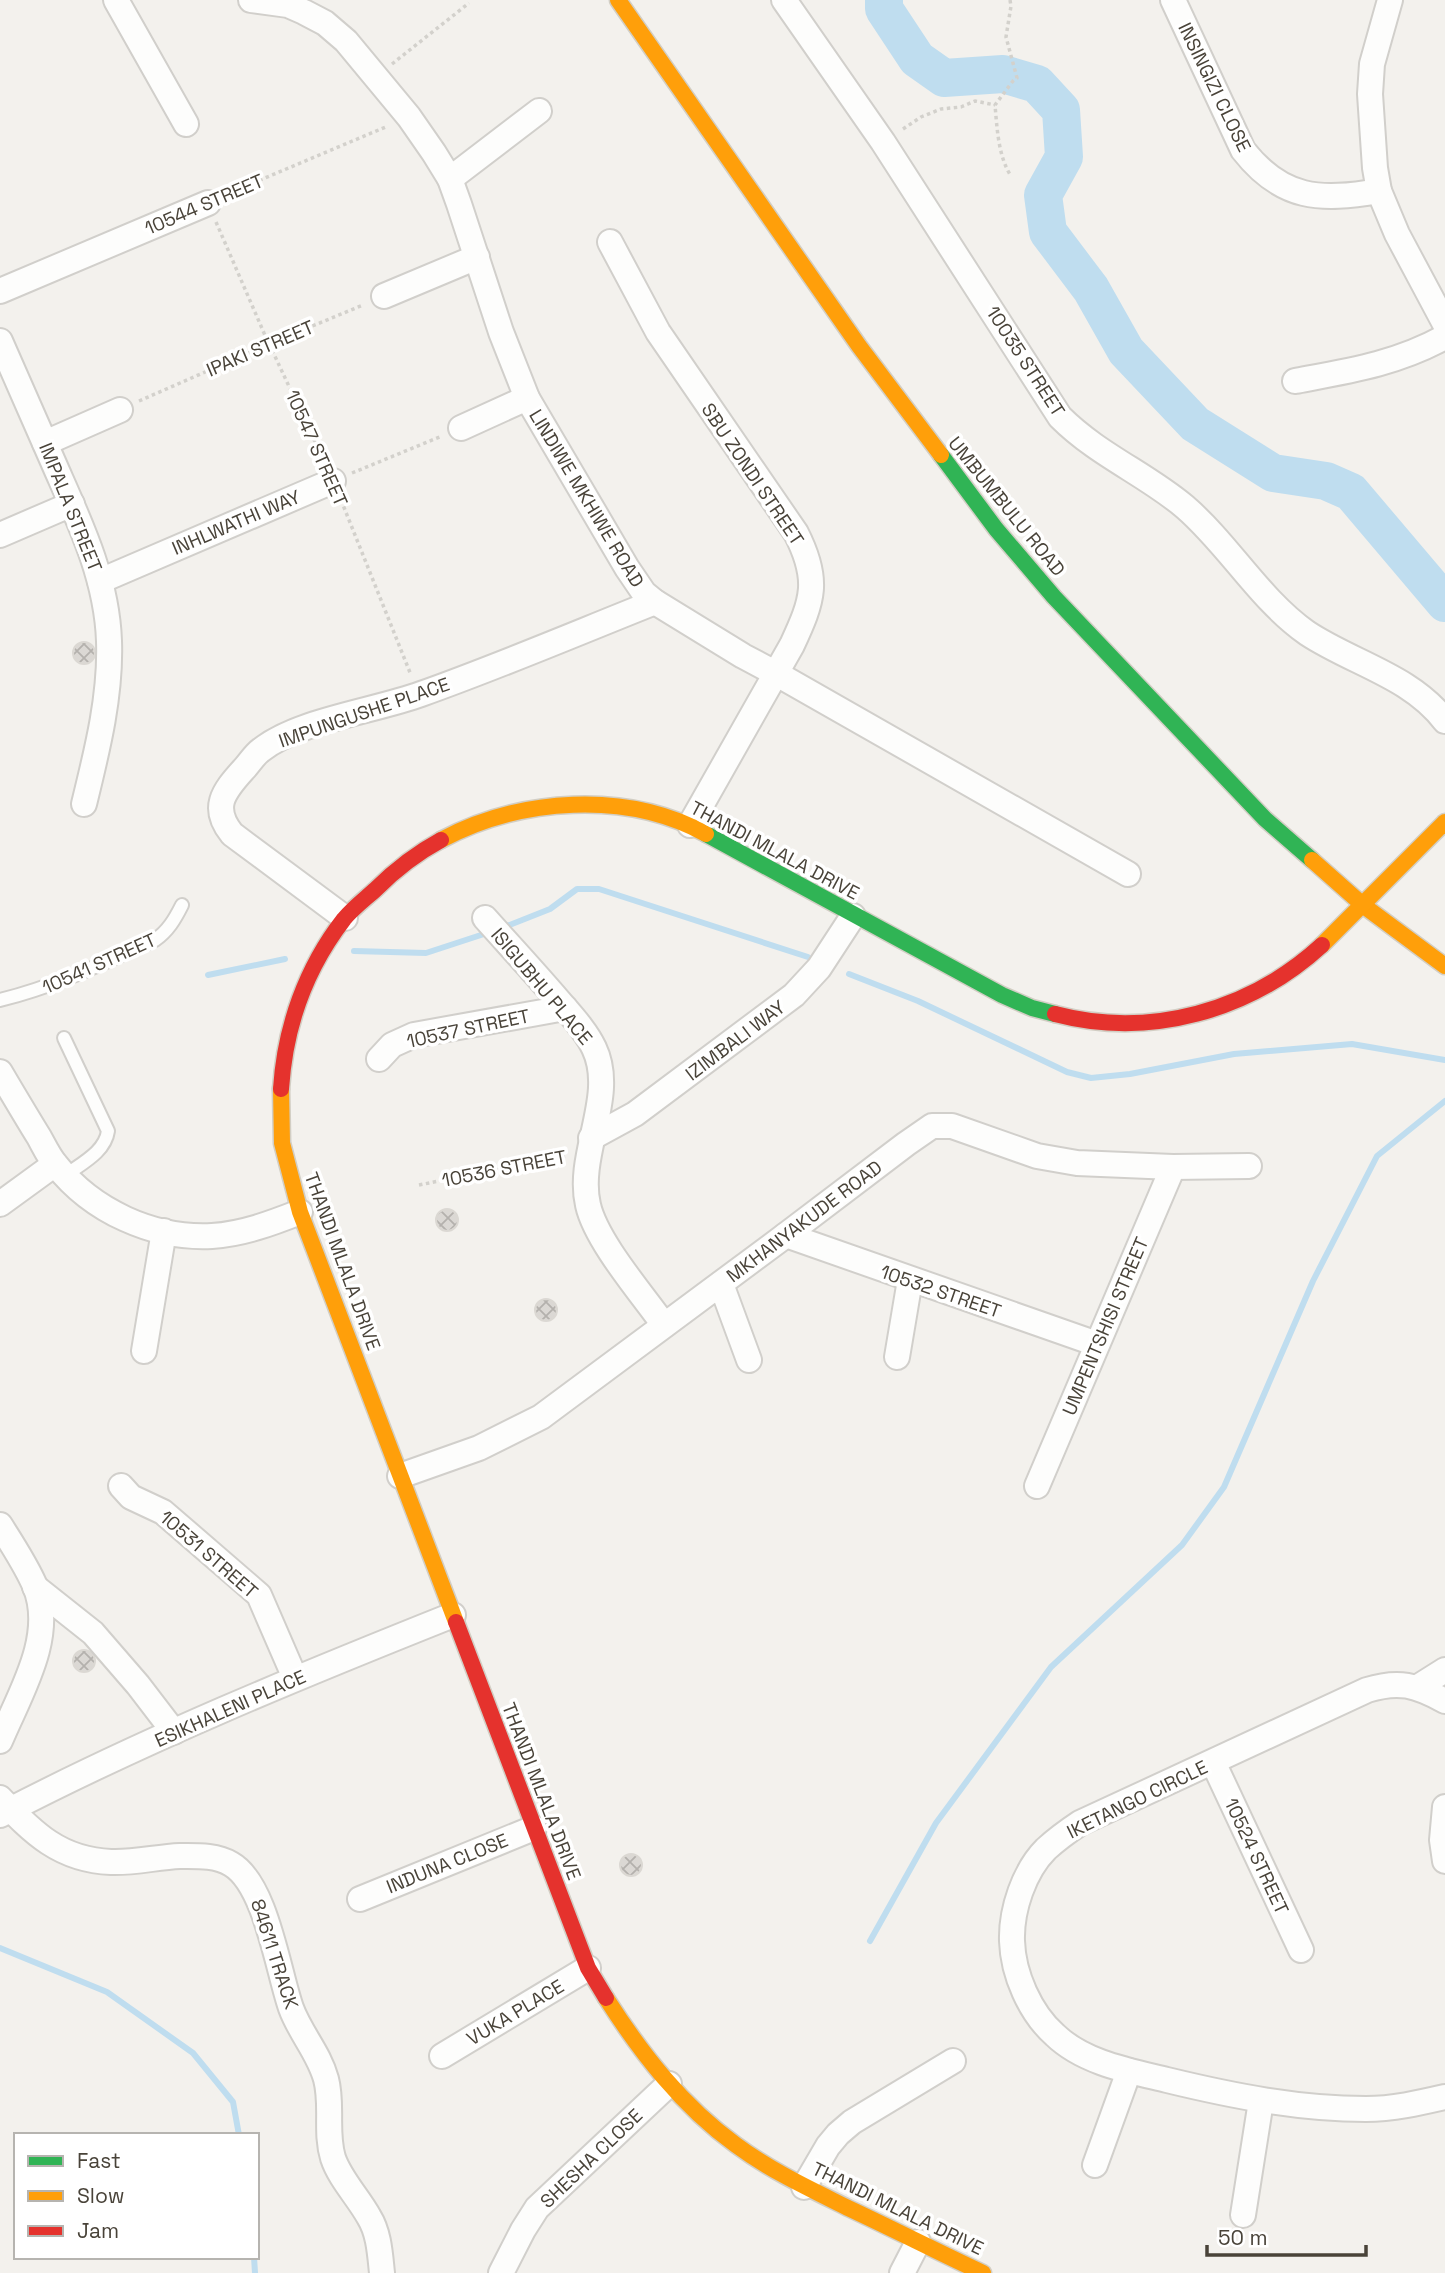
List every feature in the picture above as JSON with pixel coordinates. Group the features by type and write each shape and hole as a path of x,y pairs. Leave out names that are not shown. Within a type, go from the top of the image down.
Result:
{"street":[{"path":"116,0 186,124"},
{"name":"LINDIWE MKHIWE ROAD","path":"251,0 307,6 346,41 409,117 450,179 512,364 527,398 635,582 655,602 743,656 1128,874"},
{"name":"UMBUMBULU ROAD","path":"618,0 859,346 996,529 1071,615 1265,819 1364,906 1445,966"},
{"name":"10035 STREET","path":"784,0 883,142 1060,417 1092,445 1182,505 1300,627 1407,687 1445,721"},
{"name":"INSINGIZI CLOSE","path":"1173,0 1242,150 1270,179 1289,189 1312,195 1334,197 1379,191"},
{"path":"1391,0 1372,64 1370,94 1371,134 1379,191 1397,234 1445,324"},
{"path":"450,179 539,111"},
{"name":"10544 STREET","path":"0,291 208,203"},
{"name":"SBU ZONDI STREET","path":"610,242 658,332 796,533 805,550 812,582 811,598 805,617 778,674 690,825"},
{"path":"384,296 477,257"},
{"path":"1295,381 1388,362 1445,337"},
{"name":"IMPALA STREET","path":"0,341 72,504 92,552 100,581 109,639 109,674 102,727 84,804"},
{"path":"461,428 527,398"},
{"path":"45,443 120,410"},
{"name":"INHLWATHI WAY","path":"100,581 333,481"},
{"path":"0,535 72,504"},
{"name":"IMPUNGUSHE PLACE","path":"345,918 232,834 222,817 222,798 229,785 260,751 306,728 419,695 655,602"},
{"name":"THANDI MLALA DRIVE","path":"983,2273 804,2187 721,2133 669,2084 627,2033 588,1968 300,1212 282,1143 280,1104 283,1057 295,1010 312,970 345,918 386,879 426,848 466,827 550,807 610,805 652,813 690,825 1002,995 1042,1011 1101,1024 1134,1025 1207,1013 1279,979 1312,955 1364,906 1445,822"},
{"name":"IZIMBALI WAY","path":"590,1144 635,1114 794,995 820,968 853,916"},
{"name":"ISIGUBHU PLACE","path":"485,918 565,1008 594,1049 601,1086 590,1144 586,1178 587,1203 591,1218 601,1236 664,1325"},
{"name":"10537 STREET","path":"379,1059 393,1045 414,1035 565,1008"},
{"path":"0,1072 60,1170 97,1204 118,1216 138,1224 190,1236 236,1233 300,1212"},
{"name":"MKHANYAKUDE ROAD","path":"400,1476 479,1448 541,1417 932,1126 952,1126 1058,1161 1172,1167 1249,1166"},
{"name":"UMPENTSHISI STREET","path":"1037,1486 1172,1167"},
{"path":"0,1204 60,1170"},
{"path":"144,1352 164,1231"},
{"name":"10532 STREET","path":"786,1235 1097,1344"},
{"path":"897,1357 910,1280"},
{"path":"721,1284 749,1360"},
{"name":"10531 STREET","path":"121,1486 131,1497 163,1512 259,1595 295,1678"},
{"path":"0,1525 35,1587 40,1606 40,1636 0,1741"},
{"path":"35,1587 93,1633 174,1732"},
{"name":"ESIKHALENI PLACE","path":"4,1807 295,1678 453,1615"},
{"path":"1418,1688 1445,1670"},
{"name":"IKETANGO CIRCLE","path":"1445,1701 1418,1688 1398,1684 1367,1690 1080,1823 1045,1850 1032,1869 1022,1888 1011,1927 1012,1951 1019,1977 1041,2020 1056,2037 1077,2050 1129,2071 1261,2101 1368,2109 1445,2097"},
{"name":"10524 STREET","path":"1213,1762 1301,1950"},
{"name":"84611 TRACK","path":"4,1807 38,1836 73,1854 94,1861 215,1858 230,1863 248,1878 278,1957 292,2008 322,2064 327,2082 333,2158 375,2229 382,2273"},
{"path":"1445,1807 1442,1840 1445,1861"},
{"name":"INDUNA CLOSE","path":"360,1899 534,1828"},
{"name":"VUKA PLACE","path":"442,2056 588,1968"},
{"path":"804,2187 828,2146 845,2128 953,2061"},
{"path":"1095,2165 1129,2071"},
{"name":"SHESHA CLOSE","path":"501,2273 537,2208 669,2084"},
{"path":"1243,2215 1261,2101"},
{"path":"902,2273 918,2242"}],"lane":[{"name":"10541 STREET","path":"0,1000 34,992 71,978 155,940 172,925 182,905"},
{"path":"60,1170 101,1149 108,1130 64,1038"}],"path":[{"path":"1010,0 1006,37 1017,78 995,105 1006,167 1011,176"},
{"path":"377,76 469,3"},
{"path":"883,142 921,117 941,108 961,107 975,102 995,105"},
{"name":"10544 STREET","path":"208,203 409,117"},
{"name":"10547 STREET","path":"208,203 269,344 333,481 419,695"},
{"name":"IPAKI STREET","path":"120,410 384,296"},
{"path":"333,481 461,428"},
{"name":"10536 STREET","path":"419,1185 590,1144"}],"building":[{"path":"84,642 94,649 95,653 88,663 84,664 74,657 73,653 80,643"},
{"path":"447,1209 457,1216 458,1220 451,1230 447,1231 437,1224 436,1220 443,1210"},
{"path":"546,1299 556,1306 557,1310 550,1320 546,1321 536,1314 535,1310 542,1300"},
{"path":"84,1650 94,1657 95,1661 88,1671 84,1672 74,1665 73,1661 80,1651"},
{"path":"631,1854 641,1861 642,1865 635,1875 631,1876 621,1869 620,1865 627,1855"}],"waterway":[{"path":"884,0 884,9 917,59 944,78 1003,74 1037,84 1061,110 1064,157 1043,195 1048,232 1091,289 1126,351 1195,424 1273,473 1326,481 1351,492 1445,603"},
{"path":"502,928 550,909 577,889 599,889 808,957"},
{"path":"354,951 426,953 484,934"},
{"path":"208,975 285,959"},
{"path":"849,974 918,1001 1067,1072 1091,1078 1130,1074 1234,1054 1352,1044 1445,1060"},
{"path":"870,1941 936,1823 1051,1667 1182,1545 1224,1487 1313,1281 1377,1156 1445,1101"},
{"path":"0,1948 107,1992 193,2053 233,2102 239,2133"},
{"path":"254,2259 255,2273"}],"traffic: fast":[{"path":"941,455 996,529 1054,597 1265,819 1312,860"},
{"path":"706,834 1002,995 1032,1008 1055,1014"}],"traffic: slow":[{"path":"618,0 859,346 941,455"},
{"path":"441,840 504,815 573,805 608,805 642,810 675,820 706,834"},
{"path":"1322,945 1445,822"},
{"path":"1312,860 1364,906 1445,966"},
{"path":"281,1089 282,1143 300,1212 456,1622"},
{"path":"606,1998 633,2039 664,2078 716,2130 736,2145 805,2187 983,2273"}],"traffic: jam":[{"path":"281,1089 287,1043 300,999 308,978 331,938 348,915 391,875 441,840"},
{"path":"1055,1014 1091,1021 1127,1023 1162,1021 1197,1014 1263,987 1294,968 1322,945"},
{"path":"456,1622 588,1968 606,1998"}]}
